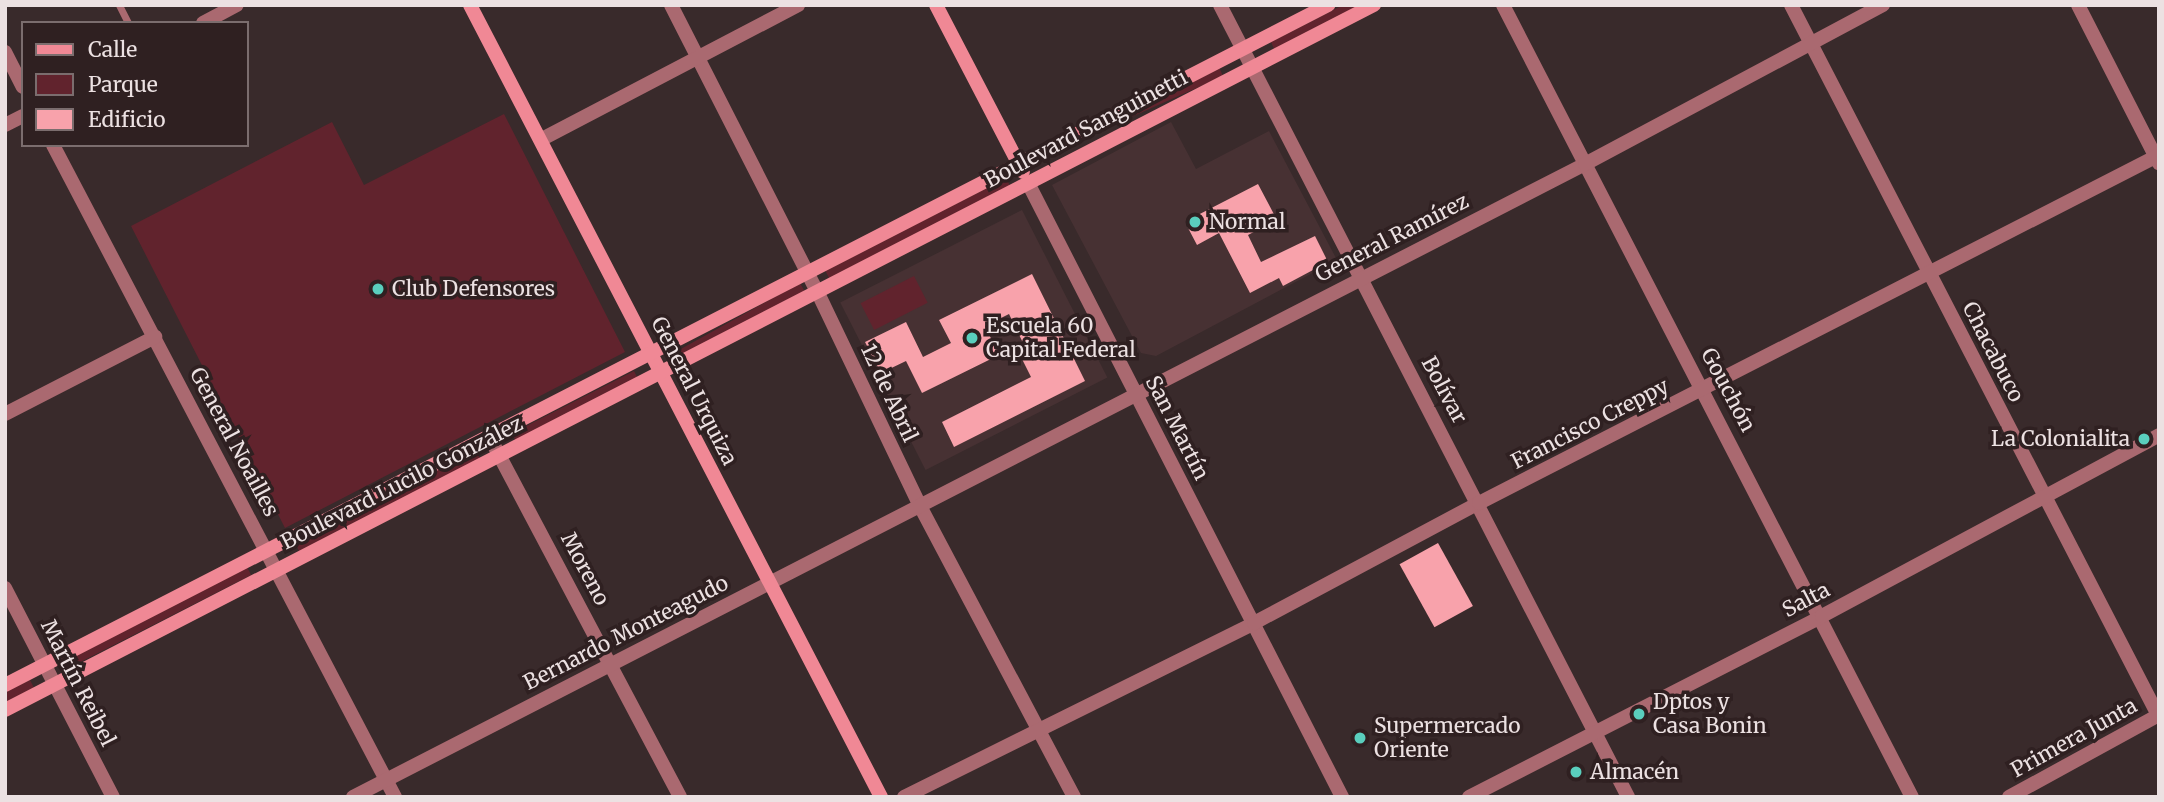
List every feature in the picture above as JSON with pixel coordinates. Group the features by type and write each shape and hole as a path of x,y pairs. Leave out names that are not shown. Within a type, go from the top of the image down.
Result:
{"main road":[{"name":"General Urquiza","path":"470,5 542,139 881,797"},
{"name":"San Martín","path":"936,5 1028,183"},
{"name":"Boulevard Sanguinetti","path":"808,272 1328,5"},
{"name":"Boulevard Sanguinetti","path":"817,291 1374,5"},
{"name":"Boulevard Lucilo González","path":"5,685 808,272"},
{"name":"Boulevard Lucilo González","path":"5,710 817,291"}],"street":[{"path":"207,21 237,5"},
{"name":"12 de Abril","path":"671,5 808,272 919,506 1074,797"},
{"path":"542,139 798,5"},
{"name":"Bolívar","path":"1220,5 1479,503 1628,797"},
{"name":"Gouchón","path":"1503,5 1822,616 1912,797"},
{"name":"Chacabuco","path":"1791,5 2159,716"},
{"name":"General Ramírez","path":"919,506 1360,277 1585,164 1883,5"},
{"path":"2078,5 2158,159"},
{"path":"5,52 21,83"},
{"path":"5,125 21,117"},
{"name":"General Noailles","path":"54,147 394,797"},
{"name":"Francisco Creppy","path":"904,797 1039,727 1254,623 1479,503 1705,390 1930,272 2158,159"},
{"name":"San Martín","path":"1028,183 1342,797"},
{"path":"5,414 155,337"},
{"name":"Salta","path":"1469,797 1822,616 2159,435"},
{"name":"Moreno","path":"489,436 681,797"},
{"name":"Bernardo Monteagudo","path":"353,797 919,506"},
{"name":"Martín Reibel","path":"5,589 113,797"},
{"name":"Primera Junta","path":"2009,797 2159,716"}],"lane":[{"path":"119,5 127,21"}],"shaded area":[{"name":"Normal","path":"1171,122 1196,169 1269,131 1337,260 1156,356 1141,353 1052,185"},
{"name":"Escuela 60 Capital Federal","path":"1022,210 1107,378 926,470 840,303"}],"green space":[{"path":"1343,5 1363,5 1275,51 1271,42"},
{"path":"1219,67 1223,76 1037,159 1033,150"},
{"name":"Club Defensores","path":"504,114 625,352 285,528 131,226 332,122 364,185"},
{"path":"1006,178 1010,186 829,278 825,270"},
{"path":"914,276 928,303 874,330 861,303"},
{"path":"800,283 805,292 680,361 675,352"},
{"path":"634,371 638,379 516,441 512,433"},
{"path":"476,451 480,459 299,551 295,543"},
{"path":"247,567 251,575 70,667 66,659"},
{"path":"30,680 34,688 5,703 5,692"}],"building":[{"path":"1258,184 1277,220 1248,235 1261,262 1315,236 1328,262 1283,286 1279,278 1250,293 1219,233 1197,245 1187,226 1194,223 1192,218"},
{"path":"1032,274 1085,381 954,447 942,422 1031,377 1019,353 1026,349 1009,314 985,326 999,355 922,393 906,361 881,373 865,342 906,322 923,357 951,343 939,320"},
{"path":"1438,543 1473,606 1434,627 1400,564"}],"place":[{"name":"Normal","path":"1195,222"},
{"name":"Club Defensores","path":"378,289"},
{"name":"Escuela 60 Capital Federal","path":"972,338"},
{"name":"La Colonialita","path":"2144,439"},
{"name":"Dptos y Casa Bonin","path":"1639,714"},
{"name":"Supermercado Oriente","path":"1360,738"},
{"name":"Almacén","path":"1576,772"}]}
